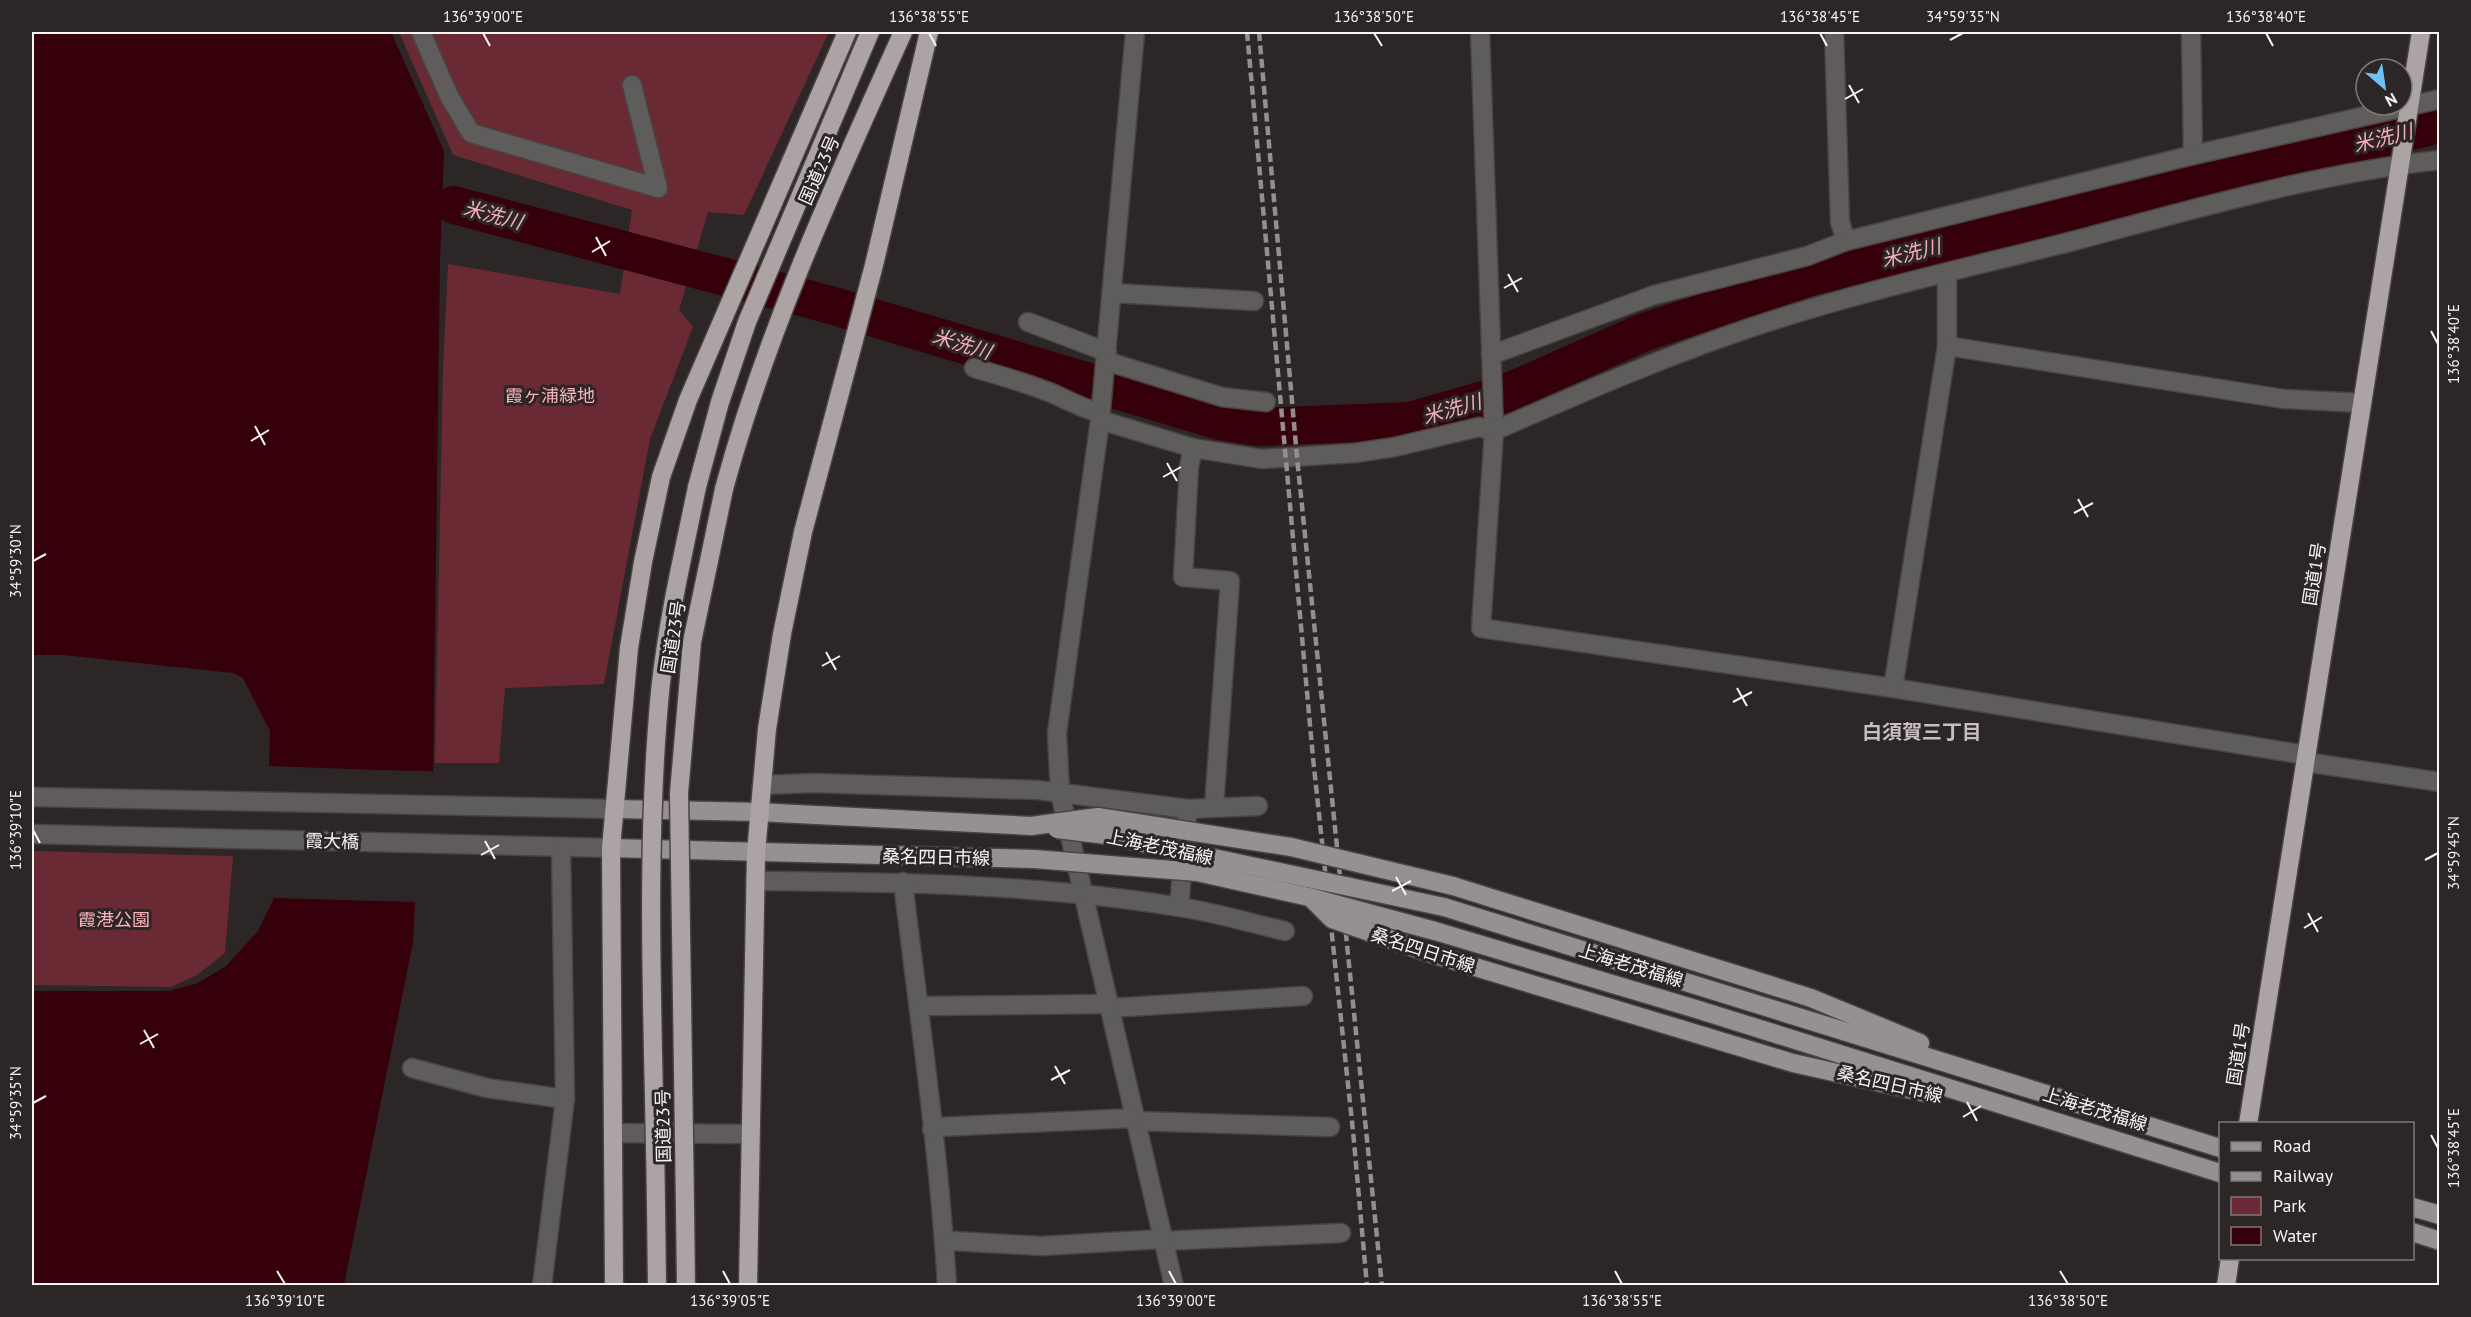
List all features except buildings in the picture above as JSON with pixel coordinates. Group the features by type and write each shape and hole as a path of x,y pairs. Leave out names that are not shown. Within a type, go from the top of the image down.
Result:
{"highway":[{"path":"614,1286 611,849 629,648 661,477 688,400 754,241 847,32"},
{"name":"国道23号","path":"657,1286 652,895 656,743 667,639 697,487 720,402 747,322 778,245 870,32"},
{"name":"国道23号","path":"686,1286 680,773 692,642 724,489 745,410 805,254 903,32"},
{"path":"748,1286 755,881 767,729 803,532 874,265 929,32"},
{"name":"国道1号","path":"2414,79 2421,32"},
{"name":"国道1号","path":"2248,1122 2399,160 2408,117"},
{"path":"2226,1286 2230,1260"}],"main road":[{"name":"桑名四日市線","path":"616,809 759,812 1031,826 1098,817 1291,847 1453,886 1811,998 1906,1038 2219,1137"},
{"name":"上海老茂福線","path":"1031,826 1106,835 1444,907 2219,1148"},
{"name":"桑名四日市線","path":"611,849 1034,859 1197,872 1310,897 1332,919 1432,954 1793,1063 1958,1100 2219,1179"},
{"name":"上海老茂福線","path":"1310,897 1435,931 1696,1009 2219,1173"},
{"path":"2414,1196 2439,1203"},
{"path":"2414,1208 2439,1215"},
{"path":"2414,1233 2439,1240"},
{"path":"2414,1238 2439,1246"}],"street":[{"path":"421,32 449,96 471,132 658,188 632,85"},
{"path":"1136,32 1107,357 1057,733 1060,793 1174,1286"},
{"path":"1480,32 1494,428 1481,628 1893,688 2439,782"},
{"path":"1834,32 1840,222 1846,241"},
{"path":"2191,32 2193,155"},
{"path":"2414,111 2439,99"},
{"path":"1491,362 1654,295 1807,256 1846,241 2193,155 2388,117"},
{"path":"974,368 1057,396 1076,407 1100,413 1193,448 1262,459 1395,447 1479,427 1494,428 1712,341 1840,301 2145,222 2399,160 2439,160"},
{"path":"1893,688 1947,345 1947,274"},
{"path":"1113,293 1254,301"},
{"path":"1028,322 1107,357 1222,397 1266,402"},
{"path":"1947,345 2284,399 2362,403"},
{"path":"1193,448 1189,467 1183,577 1230,581 1214,807"},
{"path":"762,785 813,783 1060,793 1188,809 1258,806"},
{"path":"32,797 616,809"},
{"path":"1179,907 1188,809"},
{"name":"霞大橋","path":"32,834 611,849"},
{"path":"542,1286 566,1099 561,847"},
{"path":"755,881 903,882 1084,895 1179,907 1285,931"},
{"path":"903,882 920,1009 945,1243 947,1286"},
{"path":"920,1009 925,1006 1109,1006 1303,996"},
{"path":"412,1068 487,1088 566,1099"},
{"path":"932,1129 1135,1119 1330,1127"},
{"path":"614,1133 750,1134"},
{"path":"945,1243 953,1241 1041,1246 1341,1233"}],"green space":[{"name":"霞ヶ浦緑地","path":"399,32 829,32 744,215 708,212 679,310 693,327 650,439 604,684 505,688 499,763 435,763 443,368 448,264 620,294 632,210 453,155"},
{"name":"霞港公園","path":"32,851 233,856 225,953 197,975 171,987 32,985"}],"water":[{"path":"32,32 391,32 444,151 440,260 433,772 269,766 270,731 243,678 233,673 63,655 32,655"},
{"path":"274,898 415,902 413,942 344,1285 32,1285 32,991 169,991 198,983 226,966 258,931"}],"pier":[{"path":"268,769 432,771 431,775"}],"waterway":[{"name":"米洗川","path":"454,205 827,304 1220,421 1258,427 1410,421 1504,394 1642,333 1810,277 2440,124"}],"railway":[{"path":"1247,32 1313,758 1353,1131 1367,1286"},
{"path":"1259,32 1297,457 1382,1286"}],"district":[{"name":"白須賀三丁目","path":"1922,732"}]}
